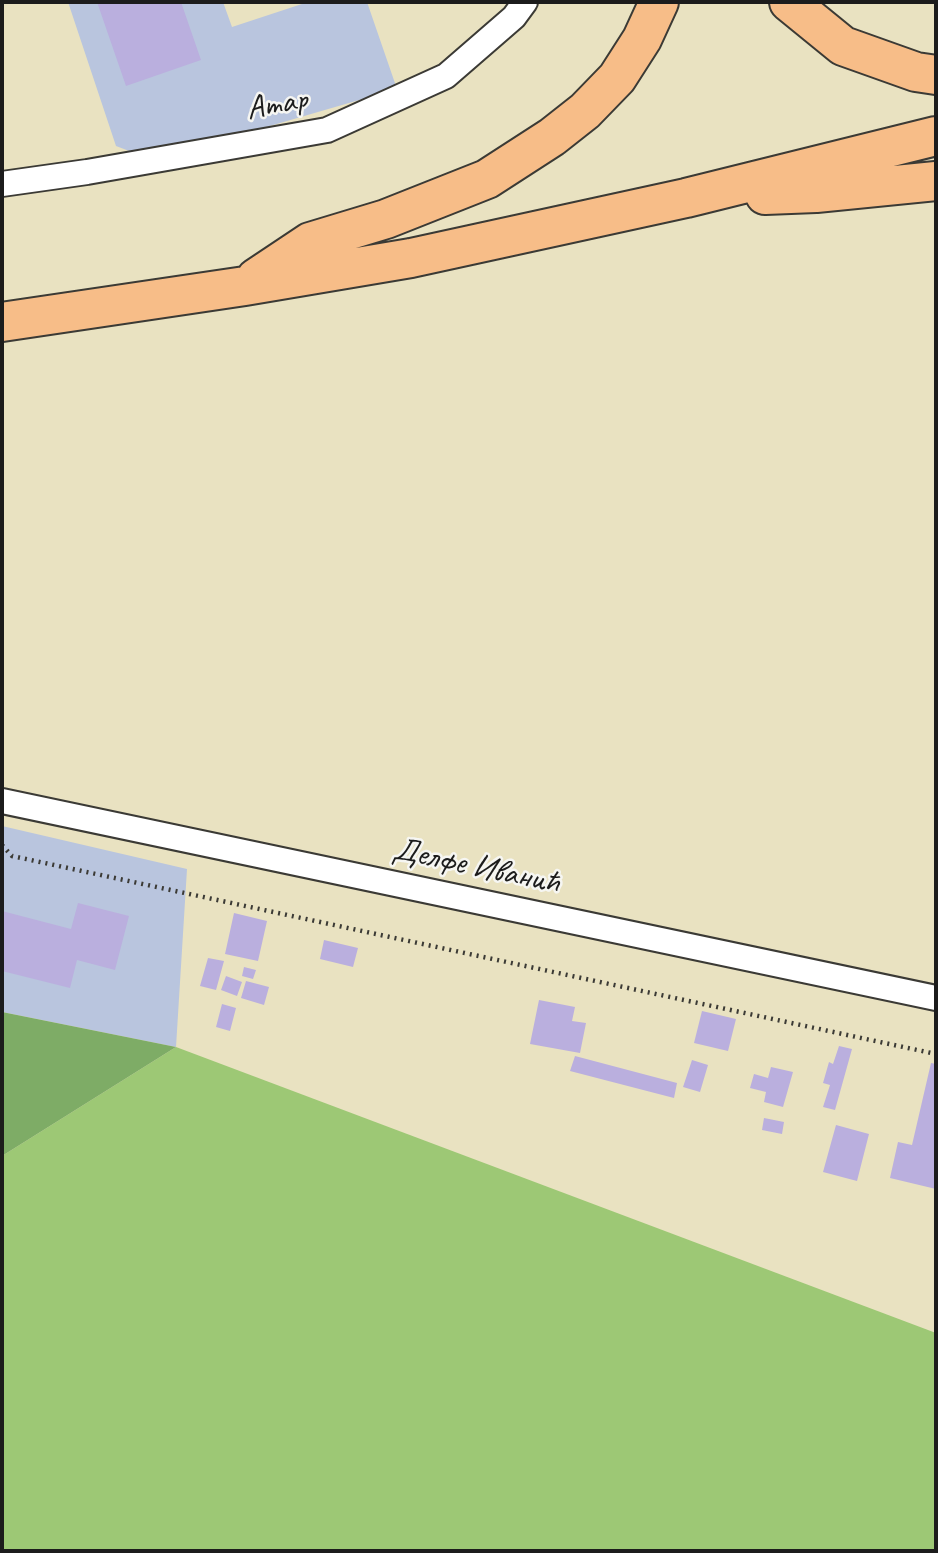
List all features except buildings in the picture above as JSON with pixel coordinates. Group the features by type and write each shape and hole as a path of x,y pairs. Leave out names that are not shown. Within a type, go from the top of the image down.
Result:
{"main road":[{"path":"245,286 310,242 386,219 486,178 552,136 585,111 617,78 642,39 659,2"},
{"path":"789,2 843,46 916,72 936,75"},
{"path":"2,322 411,258 686,198 936,136"},
{"path":"686,198 816,193 936,181"}],"street":[{"name":"Атар","path":"2,184 327,130 446,76 514,17 525,2"},
{"name":"Делфе Иванић","path":"2,801 936,998"}],"path":[{"path":"2,845 12,856 936,1054"}],"shaded area":[{"path":"68,2 223,2 232,27 308,2 367,2 397,89 153,160 116,146"},
{"path":"2,826 187,869 176,1047 2,1012"}],"green space":[{"path":"2,1012 176,1047 2,1156"},
{"path":"176,1047 936,1333 936,1551 2,1551 2,1156"}]}
